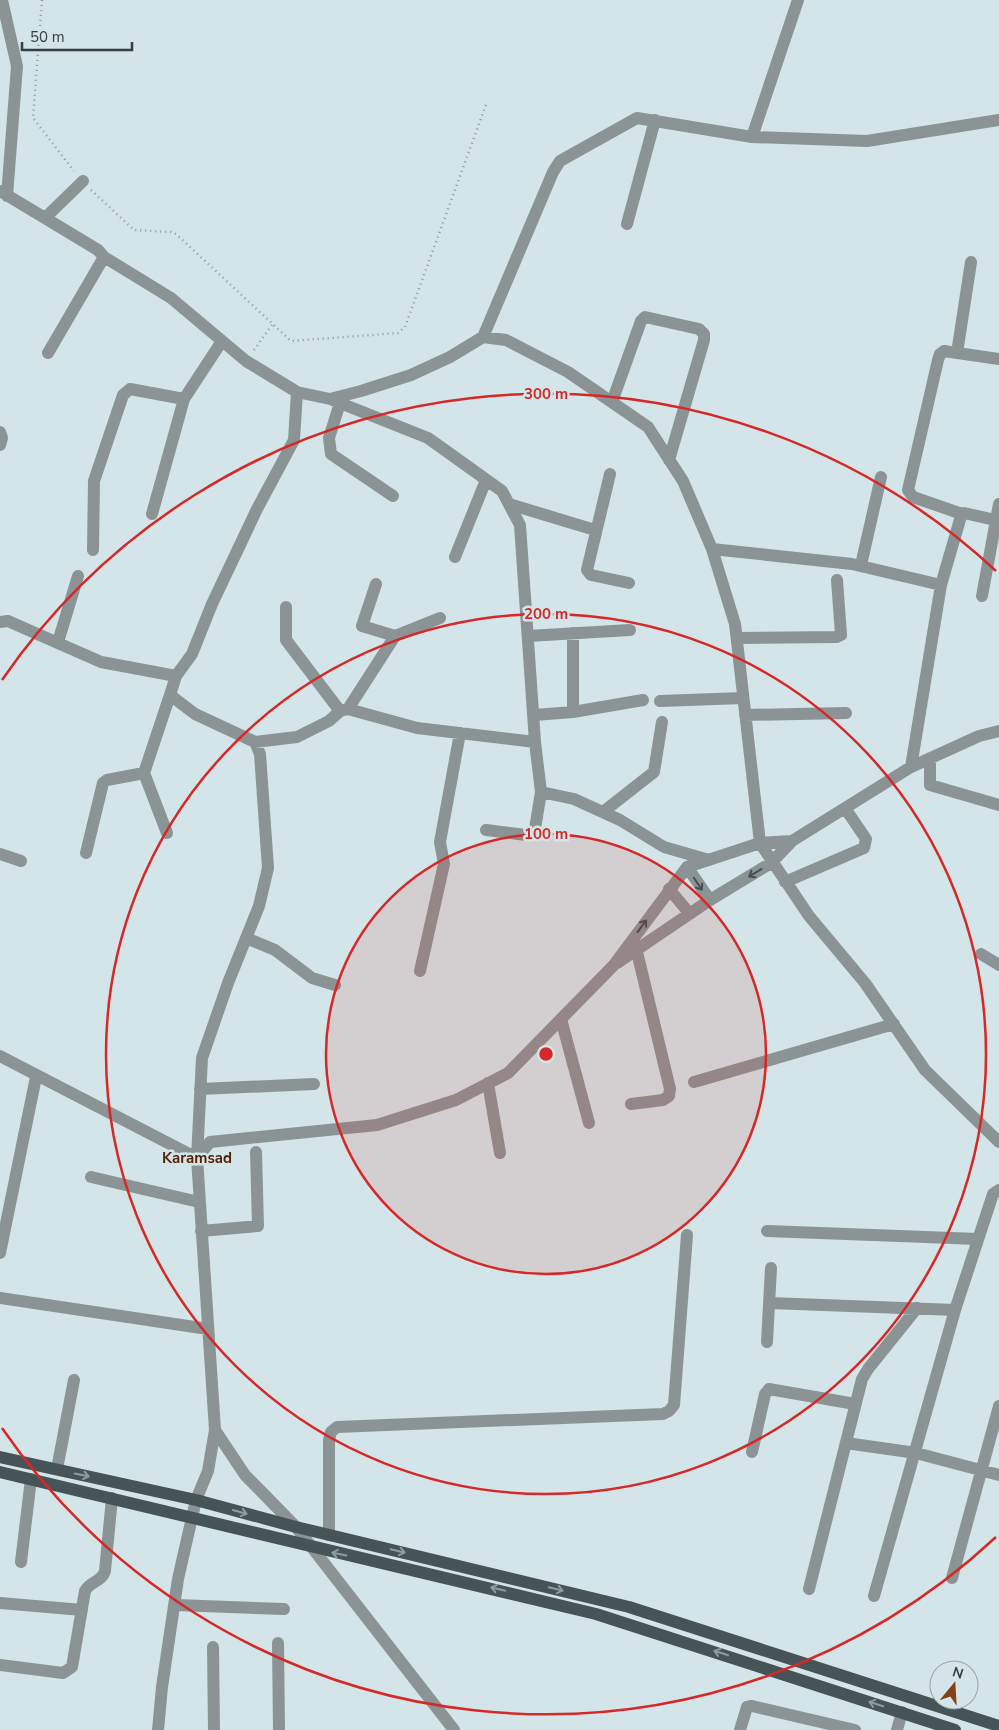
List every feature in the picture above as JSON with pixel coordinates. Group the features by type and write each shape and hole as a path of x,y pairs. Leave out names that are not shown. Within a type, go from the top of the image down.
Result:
{"main road":[{"path":"0,1457 196,1500 296,1527 629,1607 999,1726"},
{"path":"0,1472 193,1517 312,1548 464,1581 596,1614 955,1730"}],"street":[{"path":"1,0 17,66 4,193 98,250 104,257 171,298 246,361 297,392 335,401 428,438 502,491 520,525 535,742 541,792 535,829 532,833 526,835 486,830"},
{"path":"754,134 798,0"},
{"path":"335,401 411,374 450,356 483,337 556,164 637,118 754,134 868,141 999,120"},
{"path":"628,224 655,120"},
{"path":"45,218 83,181"},
{"path":"48,353 104,257"},
{"path":"957,353 971,262"},
{"path":"612,402 641,321 645,317 699,329 704,334 704,340 669,460"},
{"path":"483,337 506,340 568,372 648,427 683,481 712,549 735,624 760,843 785,882 810,916 865,983 925,1070 999,1142"},
{"path":"152,514 184,399 222,341"},
{"path":"997,521 962,514 913,497 908,490 940,354 944,351 999,359"},
{"path":"93,550 94,481 123,395 130,389 184,399"},
{"path":"167,834 144,773 176,676 192,654 212,604 257,509 294,440 297,392"},
{"path":"335,401 329,438 331,454 392,496"},
{"path":"0,432 2,438 0,445"},
{"path":"610,474 595,530 588,573 629,584"},
{"path":"861,565 881,477"},
{"path":"455,557 486,480"},
{"path":"509,504 595,530"},
{"path":"982,596 999,504"},
{"path":"911,767 940,585 962,514"},
{"path":"712,549 861,565 940,585"},
{"path":"58,642 78,576"},
{"path":"737,638 837,637 841,635 837,580"},
{"path":"376,584 362,626 394,636"},
{"path":"286,607 286,640 344,710 417,728 535,742"},
{"path":"170,695 195,714 255,742 297,737 329,721 344,710 394,636 440,618"},
{"path":"0,622 8,621 101,662 176,676"},
{"path":"528,636 630,630"},
{"path":"573,633 573,712"},
{"path":"660,701 743,698"},
{"path":"534,715 573,712 643,700"},
{"path":"745,715 846,713"},
{"path":"603,812 654,772 662,722"},
{"path":"613,966 637,952 710,900 772,862 792,841 911,767 979,736 999,731"},
{"path":"420,971 444,864 440,842 460,733"},
{"path":"158,1730 162,1687 176,1605 178,1579 196,1500 208,1470 214,1430 196,1158 200,1089 202,1058 259,906 268,868 260,754 255,742"},
{"path":"930,758 930,785 999,805"},
{"path":"86,853 103,782 144,773"},
{"path":"541,792 574,799 603,812 664,847 709,860"},
{"path":"785,882 864,848 866,839 845,808"},
{"path":"196,1158 210,1142 377,1125 456,1100 508,1073 613,966 687,867 760,843 792,841"},
{"path":"0,854 21,861"},
{"path":"687,867 710,900"},
{"path":"669,889 690,914"},
{"path":"246,938 275,950 312,978 334,986"},
{"path":"631,1104 663,1100 669,1096 670,1089 637,952"},
{"path":"981,954 999,966"},
{"path":"561,1019 589,1123"},
{"path":"694,1082 894,1024"},
{"path":"0,1056 36,1077 196,1158"},
{"path":"0,1253 36,1077"},
{"path":"488,1083 500,1153"},
{"path":"200,1089 314,1084"},
{"path":"201,1231 258,1226 256,1152"},
{"path":"91,1177 199,1202"},
{"path":"874,1596 955,1310 993,1194 999,1190"},
{"path":"767,1231 978,1239"},
{"path":"329,1535 329,1440 332,1432 337,1427 663,1414 670,1411 674,1405 688,1235"},
{"path":"767,1342 771,1268"},
{"path":"0,1298 208,1329"},
{"path":"770,1303 955,1310"},
{"path":"809,1589 862,1379 917,1308"},
{"path":"57,1469 74,1380"},
{"path":"752,1452 765,1394 768,1389 855,1404"},
{"path":"952,1578 999,1406"},
{"path":"214,1430 245,1474 296,1527 454,1730"},
{"path":"846,1443 916,1453 999,1475"},
{"path":"20,1562 31,1479"},
{"path":"0,1666 63,1673 72,1667 87,1587 101,1578 105,1570 112,1498"},
{"path":"0,1602 82,1610"},
{"path":"176,1605 284,1608"},
{"path":"278,1643 279,1730"},
{"path":"213,1647 214,1730"},
{"path":"740,1730 749,1706 808,1725 855,1730"},
{"path":"897,1730 902,1712"}],"path":[{"path":"42,0 33,118 83,181 134,230 171,232 176,234 285,337 297,342 402,331 487,102"},
{"path":"246,361 272,325"}],"district":[{"name":"Karamsad","path":"197,1158"}]}
